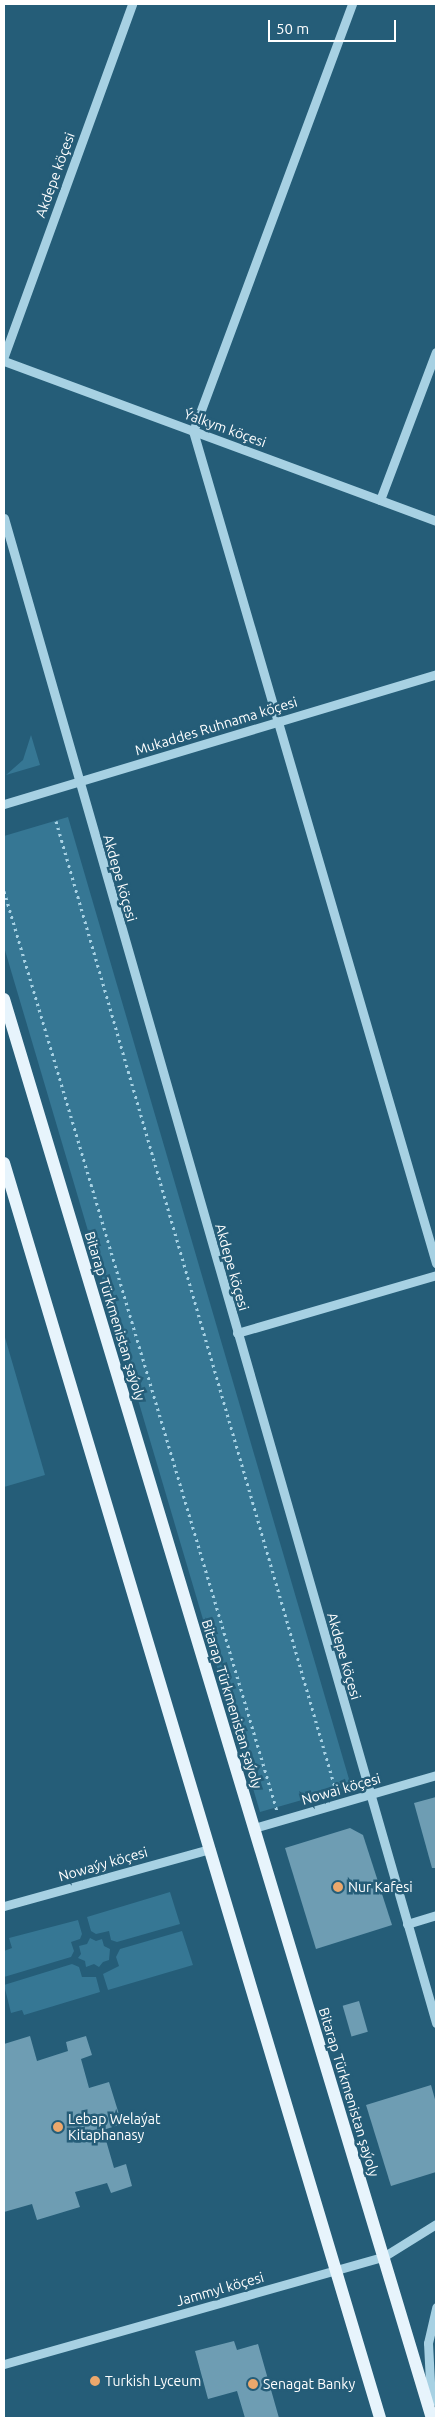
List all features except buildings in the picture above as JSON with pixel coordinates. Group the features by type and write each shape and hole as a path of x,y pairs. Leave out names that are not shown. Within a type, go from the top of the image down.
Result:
{"main road":[{"name":"Bitarap Türkmenistan şaýoly","path":"4,999 432,2416"},
{"path":"4,1163 380,2418"}],"street":[{"name":"Akdepe köçesi","path":"4,356 132,4"},
{"path":"352,4 193,431 436,1263"},
{"path":"380,500 436,352"},
{"name":"Ýalkym köçesi","path":"4,361 436,521"},
{"name":"Akdepe köçesi","path":"4,518 78,782 436,2023"},
{"name":"Mukaddes Ruhnama köçesi","path":"4,804 436,674"},
{"path":"237,1333 436,1275"},
{"name":"Nowai köçesi","path":"254,1828 436,1775"},
{"name":"Nowaýy köçesi","path":"4,1906 210,1849"},
{"path":"407,1924 436,1915"},
{"name":"Jammyl köçesi","path":"4,2364 383,2257 436,2224"},
{"path":"432,2416 428,2343 436,2307"}],"path":[{"path":"56,821 341,1803"},
{"path":"4,891 280,1821"}],"shaded area":[{"path":"31,735 40,765 6,775 23,760"},
{"path":"68,817 351,1786 260,1812 4,947 4,836"},
{"path":"4,1334 45,1475 4,1487"},
{"path":"170,1892 180,1924 117,1942 111,1940 109,1931 96,1934 91,1931 87,1917"},
{"path":"78,1920 82,1934 80,1939 71,1942 74,1951 71,1957 4,1977 4,1951 12,1948 9,1938"},
{"path":"182,1931 193,1965 108,1990 103,1974 119,1966 116,1957 120,1949"},
{"path":"90,1938 96,1941 102,1939 104,1946 110,1949 109,1960 103,1962 99,1967 94,1964 86,1967 85,1961 78,1958 81,1954 79,1946 87,1944"},
{"path":"72,1964 79,1967 82,1977 96,1977 100,1992 24,2015 22,2010 11,2013 4,1985"}],"place":[{"name":"Nur Kafesi","path":"338,1887"},
{"name":"Lebap Welaýat Kitaphanasy","path":"58,2127"},
{"name":"Turkish Lyceum","path":"95,2381"},
{"name":"Senagat Banky","path":"253,2384"}]}
